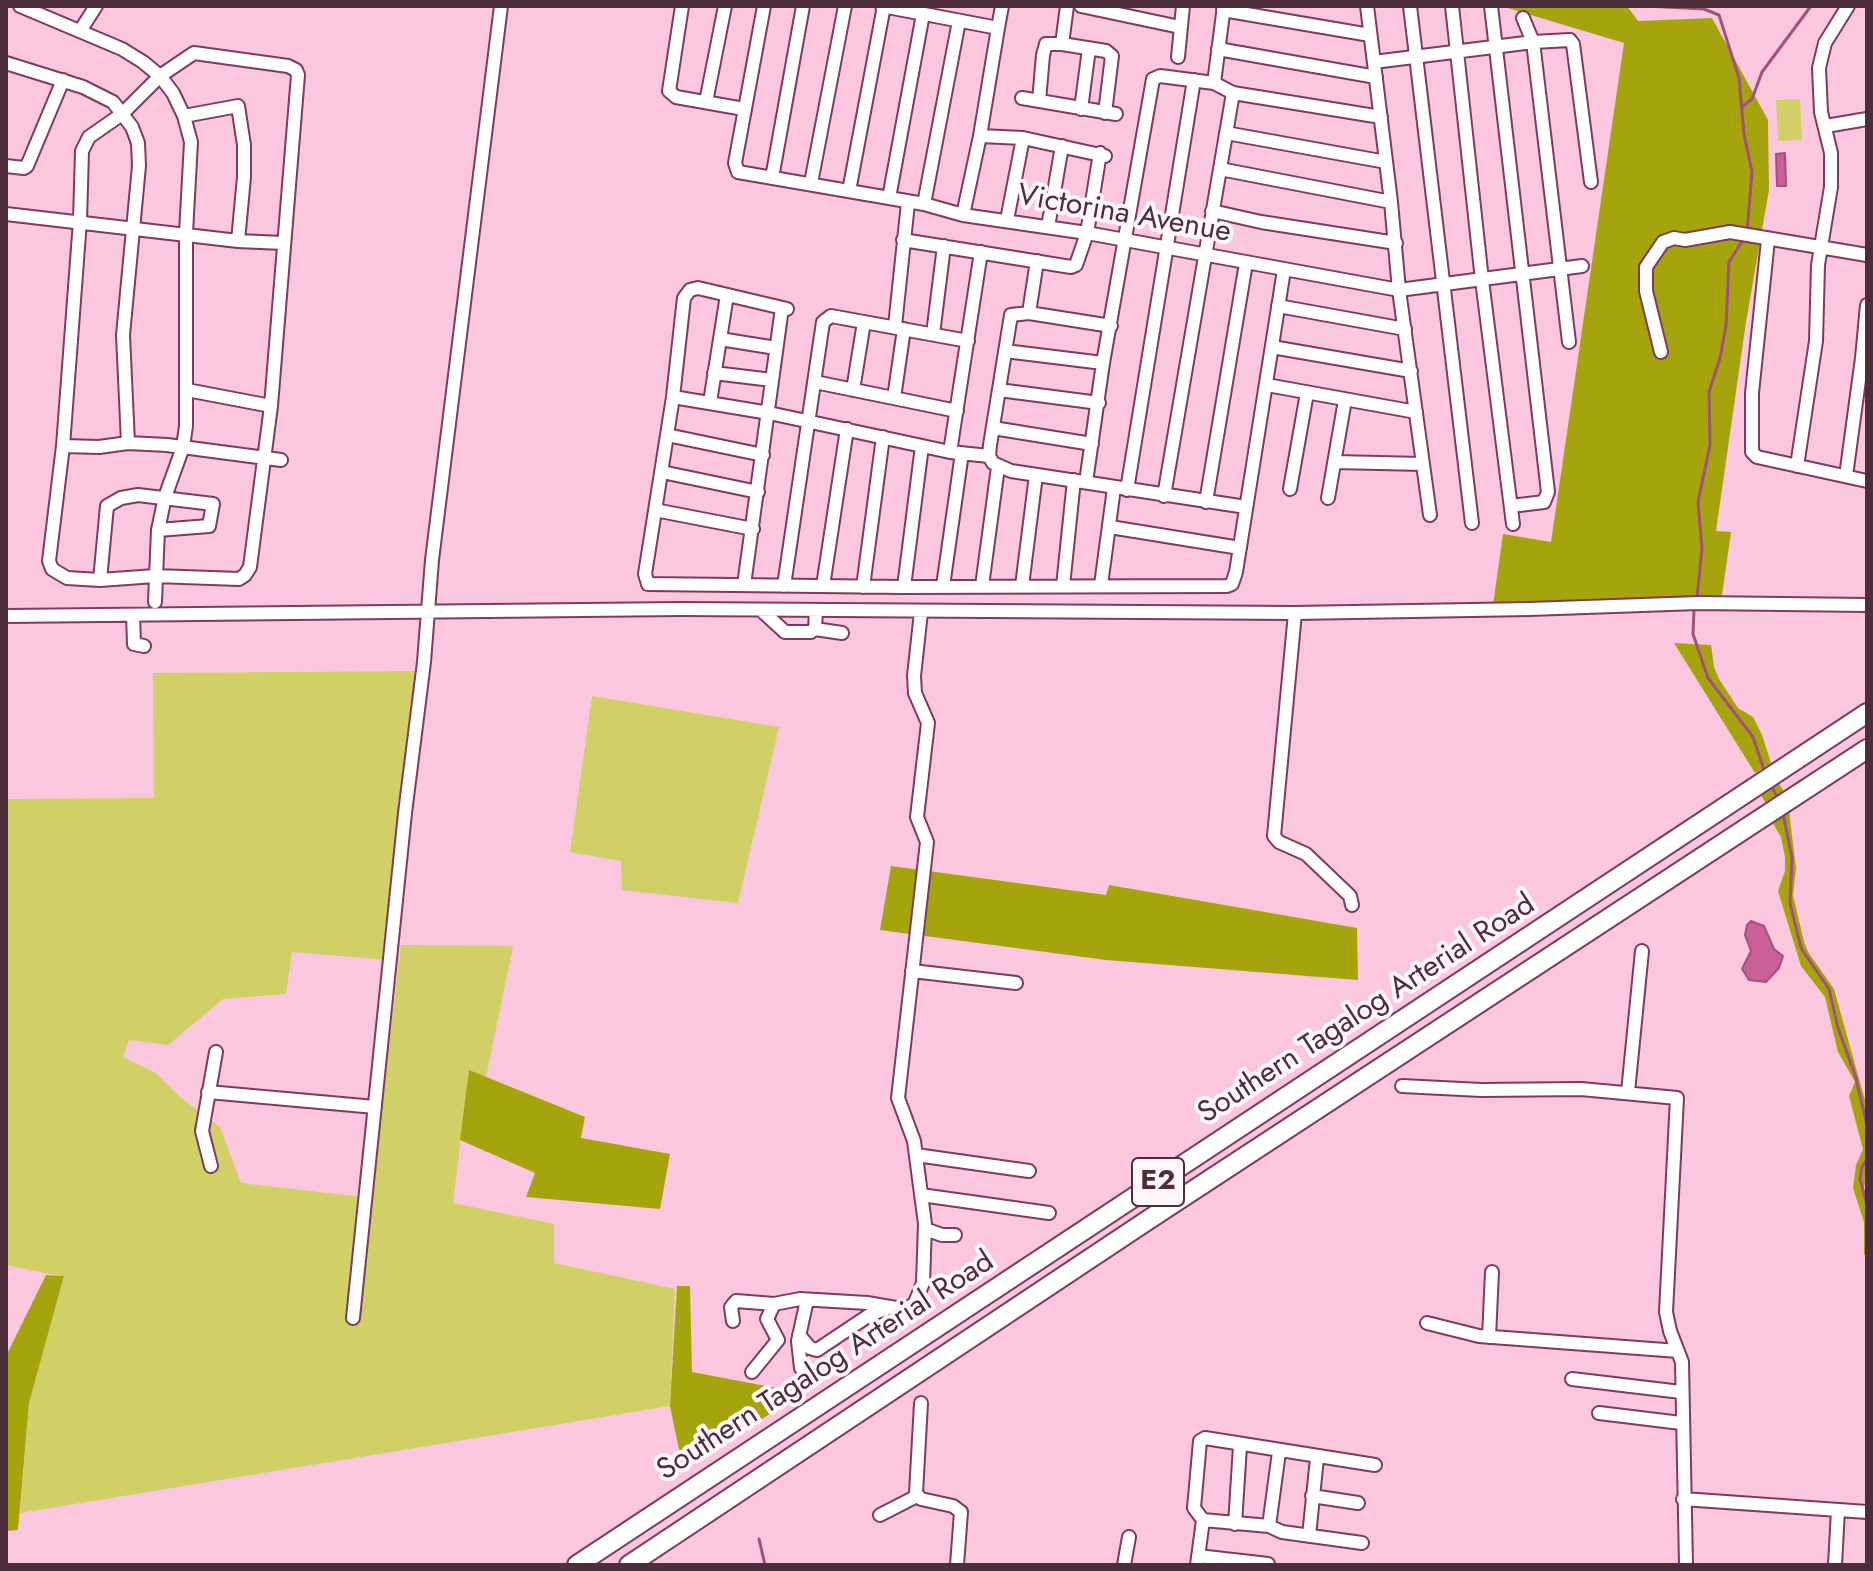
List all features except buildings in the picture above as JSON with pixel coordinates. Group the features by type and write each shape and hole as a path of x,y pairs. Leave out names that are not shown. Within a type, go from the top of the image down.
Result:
{"highway":[{"name":"Southern Tagalog Arterial Road","path":"577,1565 1867,713"},
{"name":"Southern Tagalog Arterial Road","path":"629,1565 1867,749"}],"street":[{"path":"20,6 122,49 143,62 160,76 173,93 191,142 186,233 186,426 183,447 165,497 158,530 155,602"},
{"path":"80,31 96,6"},
{"path":"353,1318 406,804 424,662 426,613 501,6"},
{"path":"682,6 669,91 676,97 744,109 764,6"},
{"path":"706,102 725,6"},
{"path":"772,178 803,6"},
{"path":"811,183 845,6"},
{"path":"849,191 883,6 998,28"},
{"path":"963,215 1002,6"},
{"path":"1062,44 1067,6"},
{"path":"1081,6 1180,27"},
{"path":"1178,57 1183,6"},
{"path":"1367,6 1399,290 1430,515"},
{"path":"1410,6 1472,523"},
{"path":"1452,6 1513,524"},
{"path":"1491,6 1548,492 1544,502 1511,506"},
{"path":"1797,466 1816,341 1820,248 1831,187 1831,153 1821,112 1818,80 1821,54 1830,32 1848,6"},
{"path":"1214,83 1224,8 1370,35"},
{"path":"889,198 923,14"},
{"path":"1523,18 1533,42 1569,342"},
{"path":"924,204 959,21"},
{"path":"1374,62 1566,39 1573,44 1591,182"},
{"path":"1022,98 1081,109 1110,113 1112,56 1106,51 1051,42 1044,48 1039,101"},
{"path":"1081,109 1089,49"},
{"path":"1218,49 1376,77"},
{"path":"194,53 288,66 296,70 298,82 271,406 250,567 239,579 155,576 100,580 67,578 52,569 49,561 63,446 80,221 81,160 89,137 122,114 160,76 194,53"},
{"path":"6,77 7,63 63,80 113,102 132,127 138,143 139,166 123,335 128,443"},
{"path":"1063,586 1080,481 1092,444 1103,363 1127,241 1153,79 1160,76 1214,83 1233,93 1381,117"},
{"path":"6,166 27,166 63,80"},
{"path":"1101,585 1166,249 1194,80"},
{"path":"1164,496 1233,93"},
{"path":"184,116 238,106 244,145 238,241"},
{"name":"Victorina Avenue","path":"744,109 735,168 738,172 924,204 963,215 1087,233 1399,290 1582,266"},
{"path":"1826,126 1867,119"},
{"path":"1226,133 1386,162"},
{"path":"903,240 1071,267 1076,265 1087,233 1104,155 1023,138 980,136"},
{"path":"1007,220 1023,138"},
{"path":"1048,227 1062,146"},
{"path":"1220,169 1391,202"},
{"path":"894,398 908,203"},
{"path":"1212,211 1261,222 1396,243"},
{"path":"6,214 238,241 283,243"},
{"path":"1661,352 1646,291 1646,267 1663,242 1730,232 1867,255"},
{"path":"1762,238 1752,393 1752,452 1757,457 1867,481"},
{"path":"933,334 944,246"},
{"path":"943,586 957,411 981,252"},
{"path":"1029,313 1037,261"},
{"path":"1206,502 1246,263"},
{"path":"744,585 784,308 698,288 690,290 684,298 673,397 645,582 744,585 784,586 863,587 1227,586 1235,580 1284,270"},
{"path":"710,402 727,295"},
{"path":"1846,476 1867,305"},
{"path":"1278,306 1405,329"},
{"path":"989,456 1011,315 1029,313 1111,326"},
{"path":"784,586 823,322 831,316 968,341"},
{"path":"853,390 864,322"},
{"path":"720,339 776,348"},
{"path":"1272,347 1411,371"},
{"path":"1005,351 1103,363"},
{"path":"714,373 772,380"},
{"path":"815,382 957,411"},
{"path":"1267,385 1416,412"},
{"path":"187,390 271,406"},
{"path":"999,390 1099,403"},
{"path":"1290,489 1307,393"},
{"path":"673,397 769,413 922,446 989,456 998,467 1036,475 1246,507"},
{"path":"1328,498 1345,400"},
{"path":"993,428 1092,444"},
{"path":"823,586 847,429"},
{"path":"667,435 763,455"},
{"path":"863,587 883,437"},
{"path":"63,446 99,447 128,443 281,460"},
{"path":"904,587 922,446"},
{"path":"1335,462 1423,464"},
{"path":"982,586 998,467"},
{"path":"662,472 758,492"},
{"path":"1022,586 1036,475"},
{"path":"100,580 107,506 121,498 138,495 213,504 209,526 158,530"},
{"path":"655,510 753,529"},
{"path":"1110,527 1240,548"},
{"path":"6,616 761,610 1295,613 1694,603 1867,605"},
{"path":"761,610 785,632 811,632"},
{"path":"816,610 815,629 842,633"},
{"path":"733,1321 731,1307 736,1301 774,1304 807,1300 902,1309 914,1305 923,1283 925,1229 916,1155 898,1098 927,842 917,817 928,723 915,693 921,612"},
{"path":"1295,613 1274,836 1279,842 1312,860 1350,896 1352,905"},
{"path":"133,615 134,644 144,646"},
{"path":"1628,1092 1642,951"},
{"path":"912,971 1016,983"},
{"path":"211,1166 202,1131 216,1052"},
{"path":"1402,1086 1628,1092 1677,1098 1666,1312 1682,1362 1686,1565"},
{"path":"208,1092 375,1107"},
{"path":"916,1155 1029,1171"},
{"path":"921,1195 1049,1213"},
{"path":"925,1229 942,1235 955,1235"},
{"path":"1489,1337 1492,1272"},
{"path":"797,1359 807,1300"},
{"path":"752,1372 778,1340 767,1319 774,1304"},
{"path":"799,1335 810,1348 817,1350 871,1314 890,1307"},
{"path":"1427,1323 1489,1337 1678,1351"},
{"path":"1572,1379 1681,1392"},
{"path":"917,1496 921,1403"},
{"path":"1599,1413 1681,1423"},
{"path":"1268,1564 1198,1560 1203,1520 1194,1508 1200,1441 1205,1438 1240,1446 1375,1465"},
{"path":"1235,1524 1240,1446"},
{"path":"1269,1526 1279,1452"},
{"path":"1309,1536 1317,1458"},
{"path":"880,1515 917,1496 953,1506 961,1512 957,1565"},
{"path":"1312,1496 1358,1503"},
{"path":"1683,1499 1867,1512"},
{"path":"1835,1565 1838,1510"},
{"path":"1203,1520 1269,1526 1282,1532 1362,1543"},
{"path":"1124,1565 1129,1537"}],"shaded area":[{"path":"1501,6 1627,6 1638,21 1712,18 1768,120 1769,190 1746,322 1716,531 1731,532 1721,602 1493,605 1503,534 1551,542 1624,43"},
{"path":"1800,99 1802,140 1778,141 1776,100"},
{"path":"1785,153 1786,186 1777,186 1776,154"},
{"path":"1674,643 1711,645 1719,679 1738,708 1753,717 1771,763 1755,773"},
{"path":"419,671 387,960 292,952 286,994 223,999 168,1045 129,1040 123,1057 156,1073 180,1097 220,1127 241,1183 371,1198 401,945 513,946 486,1077 469,1071 453,1203 554,1224 554,1263 675,1289 670,1406 20,1513 29,1403 64,1277 6,1265 6,799 154,798 153,673"},
{"path":"592,696 779,727 738,903 622,890 621,861 570,852"},
{"path":"1778,782 1785,793 1767,805 1760,794"},
{"path":"1789,811 1796,868 1793,895 1804,942 1834,989 1866,1104 1867,1170 1864,1188 1867,1197 1867,1256 1864,1255 1864,1222 1853,1188 1856,1165 1863,1149 1849,1096 1855,1082 1838,1052 1825,997 1801,966 1778,891 1785,871 1785,857 1781,837 1772,822"},
{"path":"891,866 1106,895 1109,885 1357,928 1358,980 1106,960 880,930"},
{"path":"1751,921 1764,926 1774,949 1783,956 1779,968 1766,982 1749,980 1742,969 1751,951 1745,935"},
{"path":"469,1070 585,1117 581,1138 670,1154 660,1209 526,1197 535,1173 460,1140"},
{"path":"46,1275 64,1276 29,1403 18,1530 6,1531 6,1356"},
{"path":"677,1286 690,1286 692,1372 803,1393 683,1469 670,1406"}],"waterway":[{"path":"1646,6 1704,9 1719,15 1739,78 1744,134 1752,172 1747,232"},
{"path":"1742,107 1752,99 1762,72 1811,6"},
{"path":"1697,597 1702,549 1698,502 1710,445 1709,392 1726,326 1729,262 1744,238"},
{"path":"1694,609 1693,634 1708,678 1753,737 1765,773"},
{"path":"1770,784 1778,798"},
{"path":"1783,813 1792,858 1790,903 1801,948 1829,989 1867,1125"},
{"path":"1867,1159 1860,1179 1867,1205"},
{"path":"759,1539 765,1565"}]}
